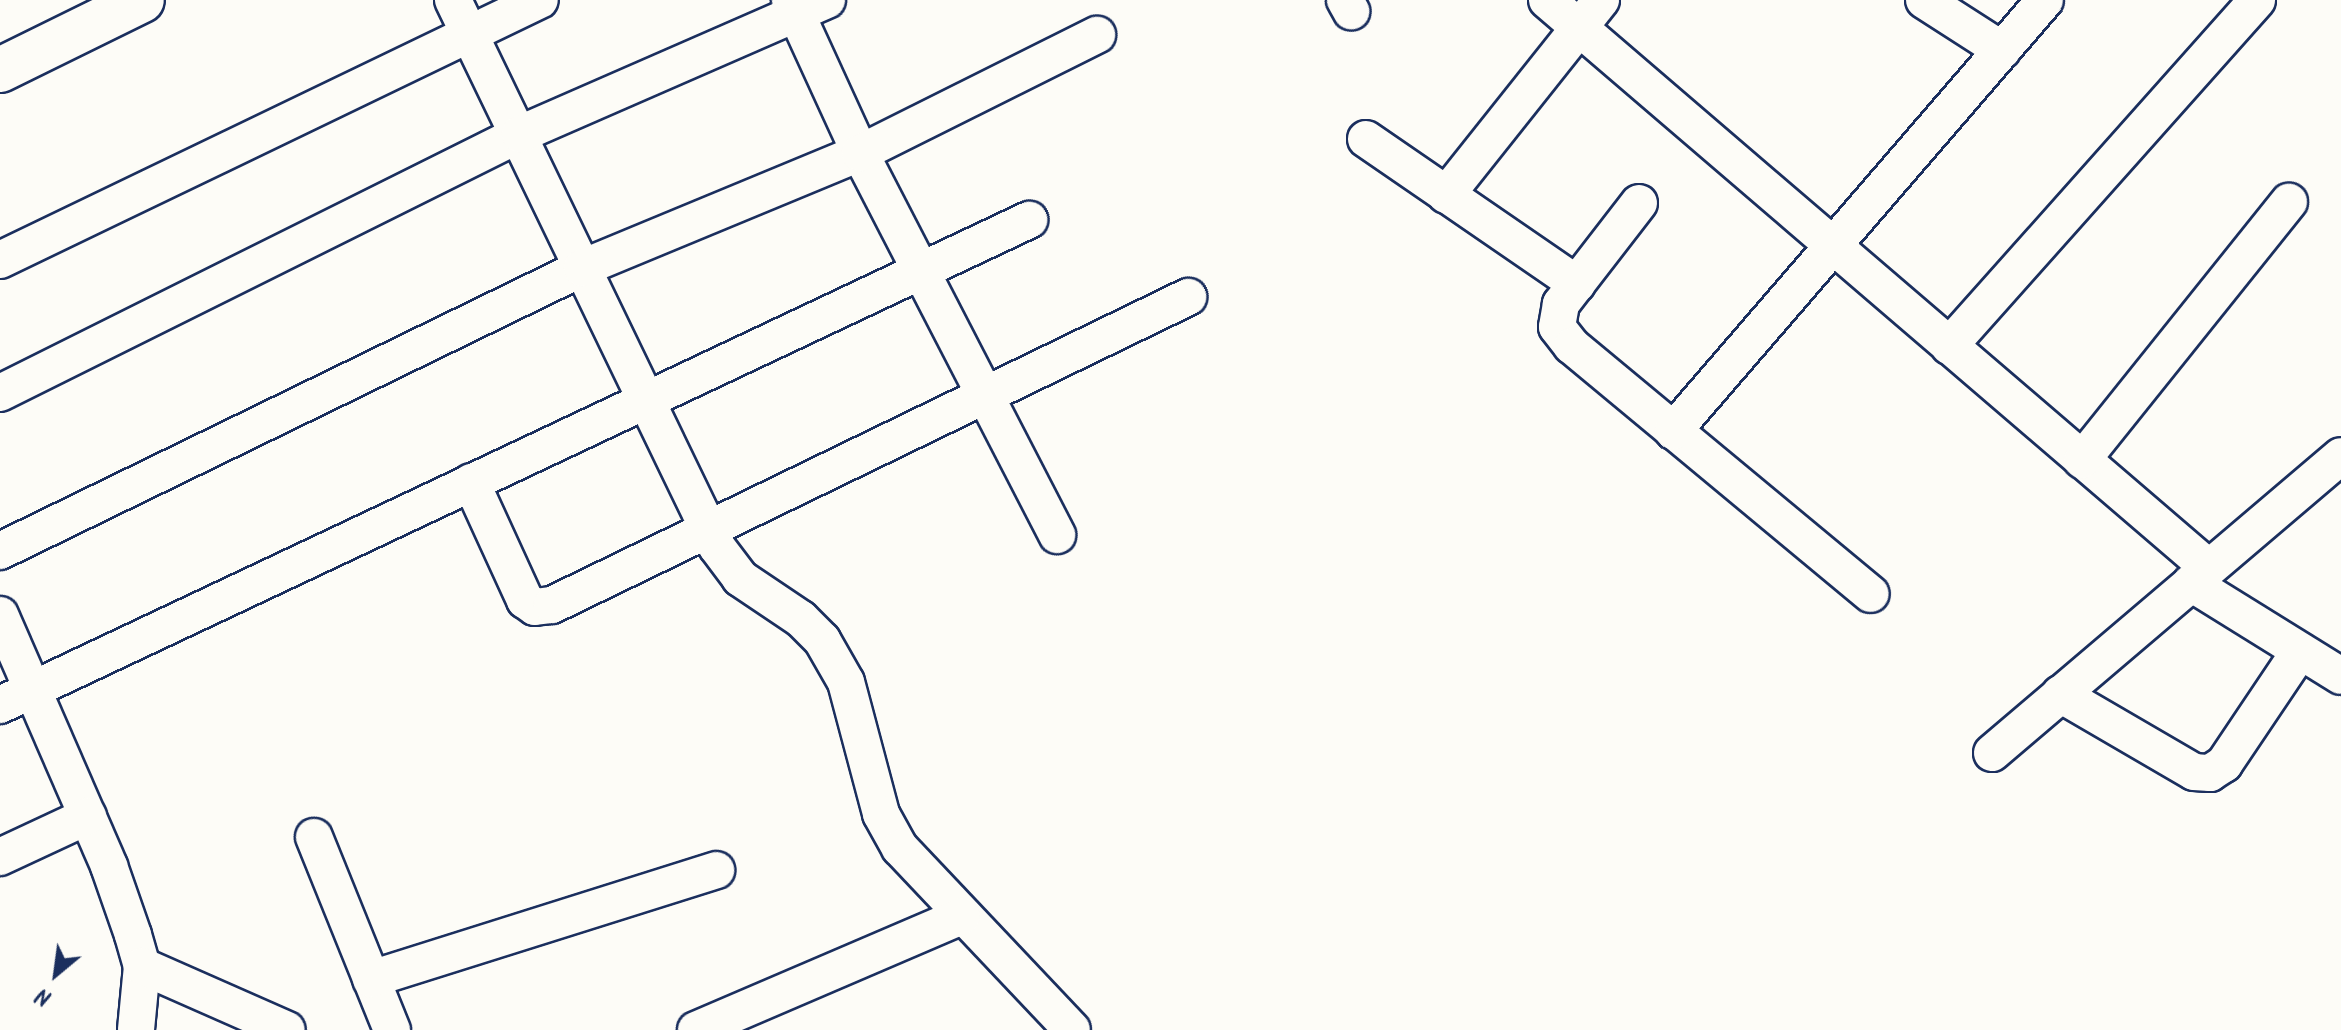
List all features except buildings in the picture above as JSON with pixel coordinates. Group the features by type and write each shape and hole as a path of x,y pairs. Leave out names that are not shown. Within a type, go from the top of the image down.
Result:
{"street":[{"path":"0,70 142,0"},
{"path":"453,0 709,530 740,578 801,619 822,640 846,682 881,814 900,848 1072,1030"},
{"path":"0,260 540,0"},
{"path":"1547,0 1590,14 1832,245 2082,460 2200,576 2300,651 2341,676"},
{"path":"1924,0 2002,50"},
{"path":"1673,431 2045,0"},
{"path":"1949,346 2257,0"},
{"path":"0,393 520,134 804,4 860,153 1057,535"},
{"path":"1446,195 1590,14"},
{"path":"0,551 582,268 860,153 1097,35"},
{"path":"1366,139 1577,284"},
{"path":"2082,460 2289,202"},
{"path":"1639,203 1561,304 1557,327 1572,346 1871,594"},
{"path":"0,705 1029,220"},
{"path":"471,482 525,600 535,607 552,605 983,392 1188,297"},
{"path":"1992,753 2341,456"},
{"path":"0,615 109,866 138,950 136,1030"},
{"path":"2060,694 2194,772 2210,773 2224,764 2300,651"},
{"path":"0,857 88,816"},
{"path":"314,837 392,1030"},
{"path":"371,979 716,870"},
{"path":"696,1030 765,1017 962,916"},
{"path":"138,950 287,1030"}]}
